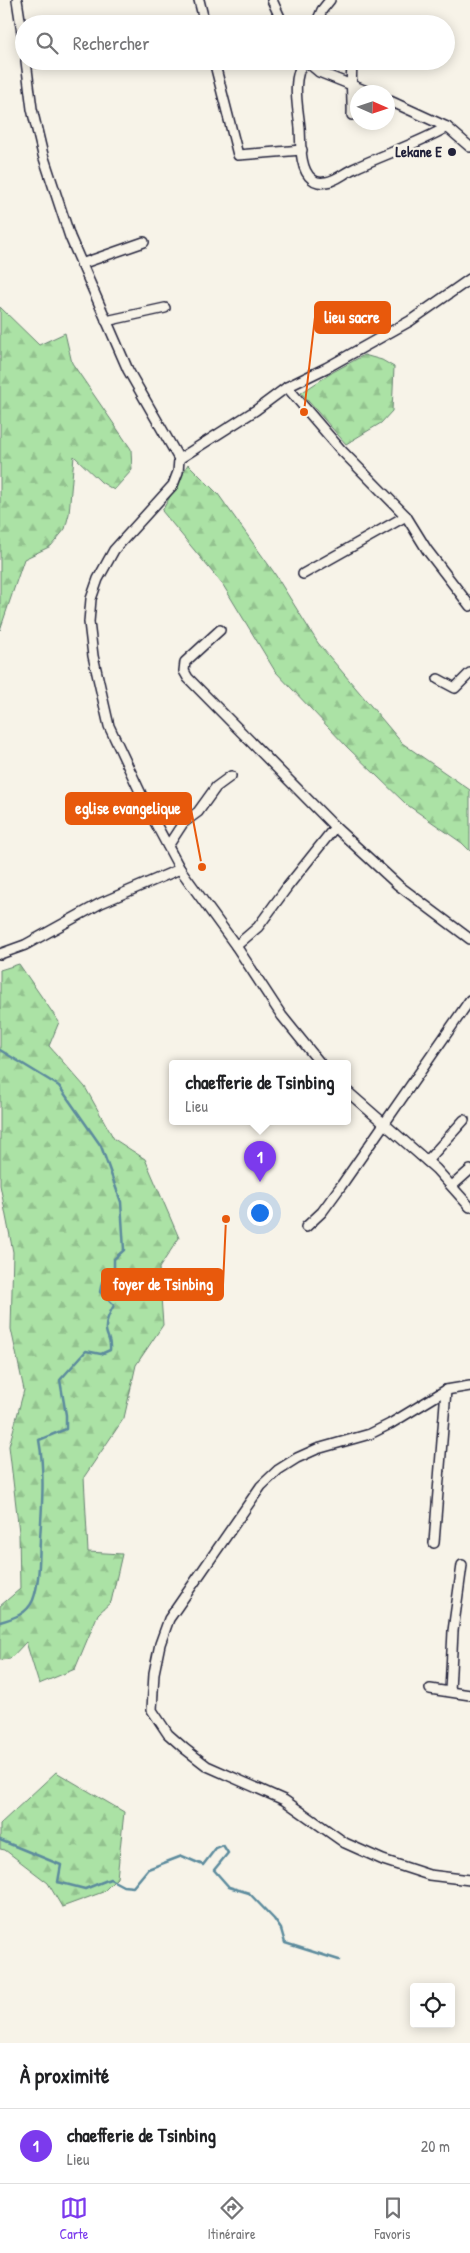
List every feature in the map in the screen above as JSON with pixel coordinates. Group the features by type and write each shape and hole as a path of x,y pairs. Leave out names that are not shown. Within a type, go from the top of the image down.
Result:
{"street":[{"path":"16,0 19,15"},
{"path":"199,0 203,15"},
{"path":"272,0 279,15"},
{"path":"320,15 330,0"},
{"path":"27,70 32,109 43,155 70,237 128,370 179,459 178,472 173,484 114,550 98,579 91,599 89,622 96,672 108,726 180,869 236,946 282,1016 318,1060"},
{"path":"216,70 238,155 302,150"},
{"path":"300,70 297,86 302,150 305,168 310,178 318,183 326,182 350,170 402,150 447,127"},
{"path":"316,70 351,85"},
{"path":"350,70 353,85"},
{"path":"395,103 447,127 470,147"},
{"path":"81,264 144,242"},
{"path":"179,459 256,410 287,387 326,368 410,321 470,279"},
{"path":"106,321 165,308"},
{"path":"287,387 340,450 406,516 428,550 470,606"},
{"path":"303,574 406,516"},
{"path":"220,630 185,662 184,671 188,678 335,828 398,885 470,940"},
{"path":"438,679 455,688 470,672"},
{"path":"168,846 183,823 198,812 216,787 231,776"},
{"path":"236,946 258,927 335,828"},
{"path":"0,954 26,945 102,903 180,869"},
{"path":"306,1227 322,1212 470,1000"},
{"path":"351,1095 427,1161 470,1207"},
{"path":"427,1161 464,1120"},
{"path":"452,1186 470,1170"},
{"path":"470,1386 446,1390 377,1431 317,1449 297,1458 278,1470 261,1486 169,1619 160,1644 154,1673 152,1703 155,1717 168,1734 207,1766 284,1800 346,1843 383,1860 407,1870 470,1880"},
{"path":"434,1543 446,1390"},
{"path":"450,1691 453,1631 462,1565"},
{"path":"430,1689 470,1695"}],"green space":[{"path":"0,307 39,345 65,333 72,363 131,449 132,470 114,490 101,482 74,456 69,514 65,529 51,546 24,559 0,630"},
{"path":"364,355 382,360 394,367 392,411 381,423 346,444 301,393"},
{"path":"188,464 218,494 273,571 318,643 402,743 470,790 470,851 462,843 406,804 347,747 275,671 223,585 162,511"},
{"path":"19,964 59,1022 49,1046 85,1087 114,1139 145,1159 179,1238 159,1268 163,1325 136,1365 124,1418 84,1477 88,1552 122,1554 111,1602 98,1614 75,1669 39,1684 26,1642 10,1659 0,1660 0,1606 20,1589 19,1532 9,1446 24,1390 11,1329 13,1252 0,1185 0,970"},
{"path":"56,1772 124,1812 117,1878 103,1892 62,1907 48,1883 5,1850 0,1849 0,1824"}],"waterway":[{"path":"0,1050 59,1086 101,1146 121,1202 124,1250 114,1259 114,1270 102,1282 100,1292 114,1305 108,1317 106,1327 110,1350 101,1354 86,1351 60,1380 66,1415 66,1429 39,1440 42,1464 42,1502 38,1577 33,1600 24,1612 0,1622"},
{"path":"0,1840 61,1865 58,1882 85,1889 110,1879 123,1886 133,1887 148,1869 182,1856 203,1865 216,1848 223,1845 228,1853 214,1870 229,1887 249,1893 274,1919 281,1929 285,1943 339,1960"}],"place":[{"name":"Lekane E","path":"452,152"},
{"name":"lieu sacre","path":"304,412"},
{"name":"eglise evangelique","path":"202,867"},
{"name":"chaefferie de Tsinbing","path":"260,1182"},
{"name":"foyer de Tsinbing","path":"226,1219"}]}
